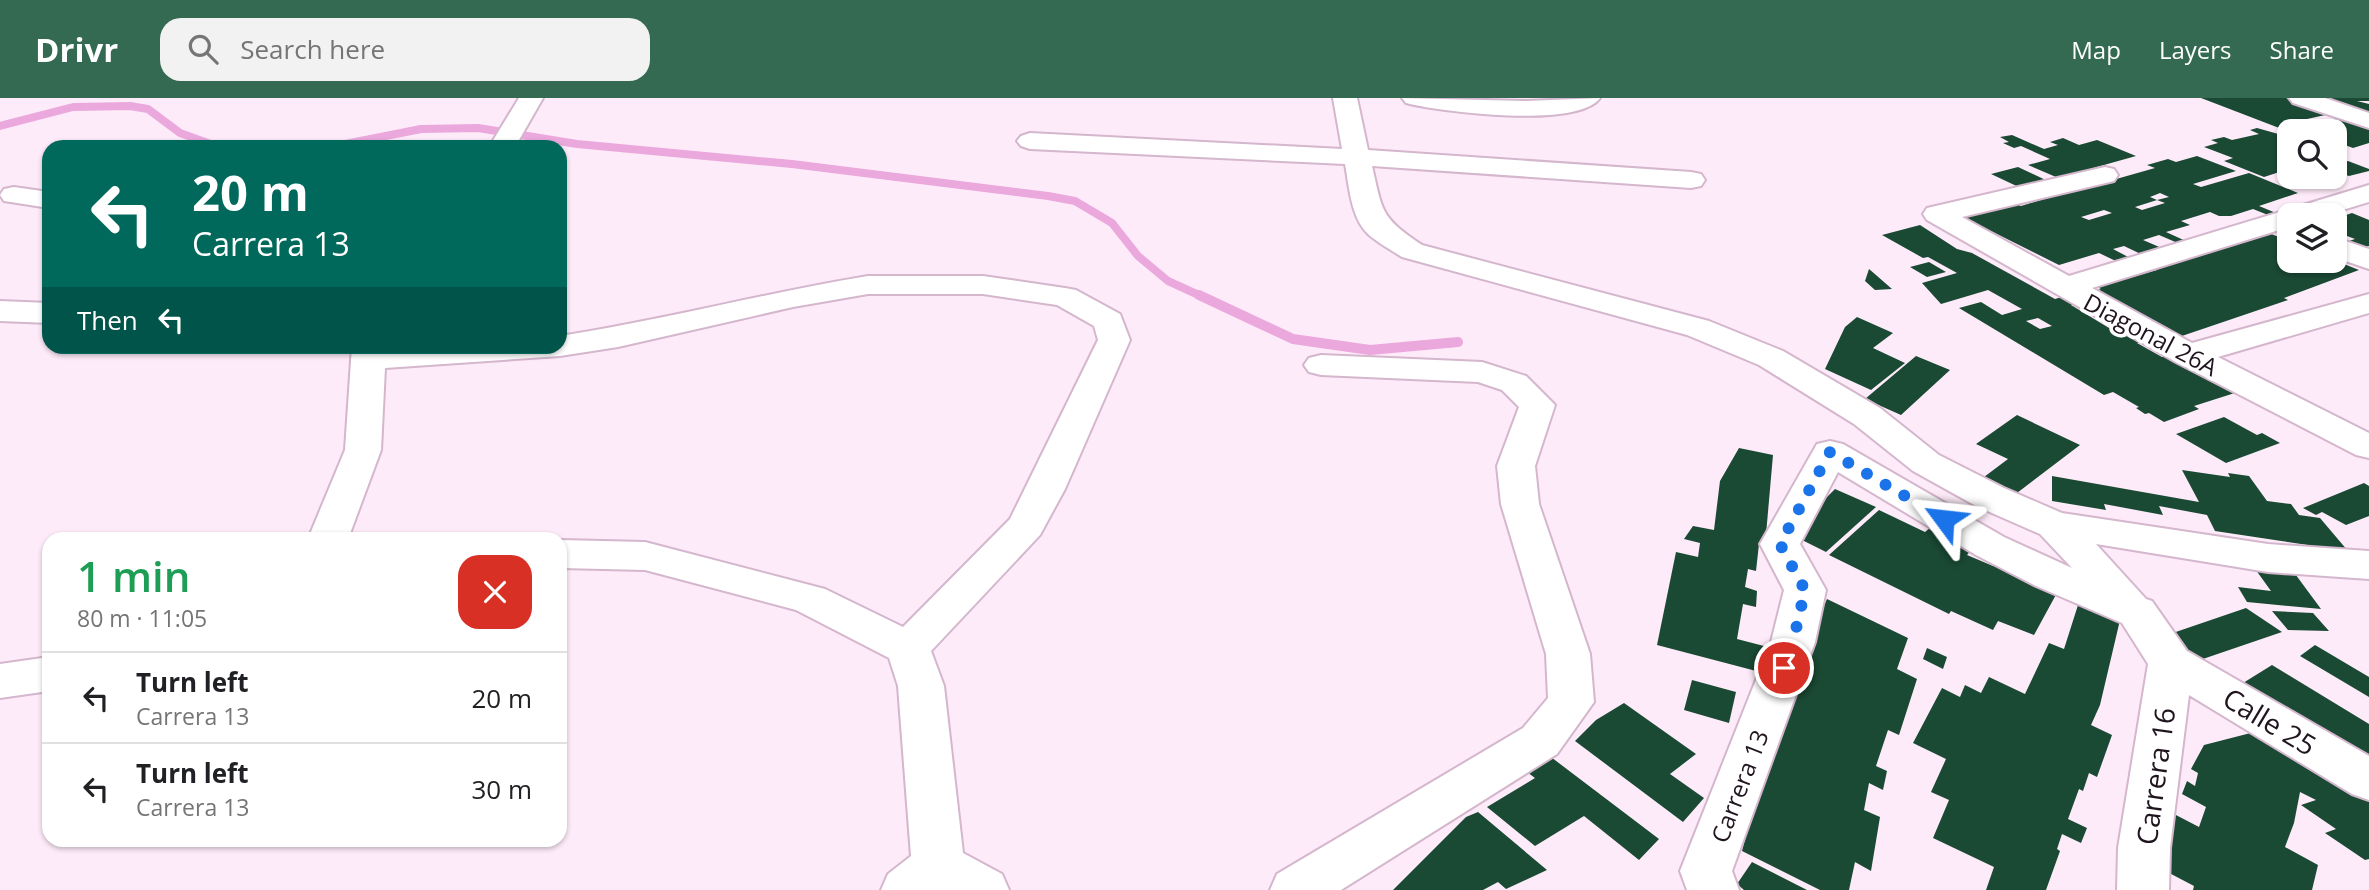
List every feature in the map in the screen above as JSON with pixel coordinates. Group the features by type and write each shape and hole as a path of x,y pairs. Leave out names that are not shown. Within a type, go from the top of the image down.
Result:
{"street":[{"path":"510,137 531,98"},
{"path":"1345,98 1366,202 1378,228 1412,251 1698,328 1771,358 1867,416 1926,463 1990,497 2054,524 2268,558 2369,565"},
{"path":"1414,98 1445,105 1512,109 1576,103 1588,98"},
{"path":"2301,98 2369,121"},
{"path":"1030,141 1355,157 1691,180"},
{"name":"Diagonal 26A","path":"2105,175 1937,214 2188,355 2369,447"},
{"path":"2339,203 2369,193"},
{"path":"14,195 42,199"},
{"path":"2064,287 2277,223"},
{"path":"2347,251 2369,260"},
{"path":"567,345 618,337 793,298 868,285 983,285 1065,297 1109,321 1114,340 1046,489 1026,526 908,648"},
{"path":"2188,355 2369,303"},
{"path":"0,311 42,313"},
{"path":"331,532 363,450 369,354"},
{"path":"1296,890 1540,741 1571,702 1568,654 1520,504 1516,466 1537,405 1514,383 1482,372 1321,365"},
{"name":"Carrera 13","path":"1713,890 1706,871 1793,642 1805,590 1780,544 1830,452 1990,546 2051,576 2137,612"},
{"path":"2054,524 2137,612 2171,663"},
{"path":"567,554 645,556 810,599 908,648 921,686 931,882 984,890"},
{"name":"Calle 25","path":"2171,663 2369,780"},
{"name":"Carrera 16","path":"2143,890 2144,848 2171,663"},
{"path":"0,681 42,675"}],"building":[{"path":"2201,98 2286,98 2330,114 2307,119 2277,119 2277,127"},
{"path":"2319,98 2369,98 2369,101 2357,101 2369,104 2369,115"},
{"path":"2345,116 2369,125 2369,143 2353,148 2347,146 2347,119 2333,119"},
{"path":"2257,128 2277,134 2277,173 2264,177 2224,161 2233,158 2204,147 2218,143 2211,140 2224,137 2232,140 2259,134 2250,130"},
{"path":"2012,135 2044,149 2058,145 2050,142 2063,138 2079,145 2097,140 2136,156 2079,172 2084,174 2063,180 2028,165 2050,159 2021,146 2014,148 2003,143 2009,142 2000,137"},
{"path":"2197,156 2236,171 2193,184 2201,187 2249,173 2277,184 2277,189 2298,193 2259,206 2276,213 2268,215 2253,209 2231,216 2219,216 2210,212 2181,221 2190,225 2166,232 2188,242 2180,244 2159,235 2143,240 2164,249 2145,256 2124,246 2113,249 2132,259 2120,263 2099,253 2059,265 1959,215 2010,201 2021,206 2044,199 2033,194 2056,188 2067,193 2155,168 2147,165 2168,159 2176,162","holes":["2160,193 2169,197 2157,200 2150,197","2157,200 2165,203 2142,210 2135,207","2104,210 2112,213 2089,220 2081,217"]},
{"path":"2347,161 2369,169 2369,171 2347,175"},
{"path":"2018,167 2052,183 2025,190 1991,174"},
{"path":"2352,213 2369,220 2369,246 2364,247 2349,241 2355,239 2347,236 2347,215"},
{"path":"1920,225 1957,249 1972,253 2055,299 2065,296 2078,303 2071,305 2124,337 2134,334 2147,340 2137,343 2162,357 2172,354 2241,391 2194,406 2199,409 2164,422 2149,413 2145,414 2136,408 2139,407 2113,392 2104,395 1959,308 1981,302 2002,315 2022,309 1988,290 1941,304 1922,283 1957,273 1882,235","holes":["2038,318 2052,326 2040,329 2026,321"]},
{"path":"2261,230 2277,236 2277,273 2347,273 2347,265 2359,270 2284,298 2288,300 2176,338 2085,294 2101,289 2097,287 2157,270 2152,267"},
{"path":"1929,262 1946,272 1927,277 1910,267"},
{"path":"1869,269 1892,289 1875,290 1865,281"},
{"path":"1857,317 1893,333 1873,348 1905,363 1871,390 1825,369 1845,327"},
{"path":"1916,356 1950,370 1901,415 1865,399"},
{"path":"2017,415 2080,445 2017,493 1984,477 2008,459 1976,444"},
{"path":"2224,417 2257,435 2262,433 2280,443 2226,463 2176,434"},
{"path":"1739,448 1773,455 1765,546 1759,544 1756,571 1748,569 1745,587 1757,591 1756,607 1743,604 1737,639 1764,646 1760,672 1657,645 1676,552 1698,557 1700,543 1684,539 1693,526 1714,530 1720,481"},
{"path":"2182,470 2230,477 2228,473 2249,476 2267,501 2291,504 2299,515 2320,518 2348,551 2215,531 2207,515 2159,506 2163,515 2104,504 2106,510 2052,501 2052,476 2199,502"},
{"path":"2364,483 2369,486 2369,516 2346,525 2322,512 2316,515 2303,508"},
{"path":"1835,489 1876,507 1826,552 1790,534"},
{"path":"1879,510 1925,532 1931,527 1975,546 1967,555 1993,566 2000,556 2058,591 2034,635 1998,621 1993,630 1951,611 1949,614 1829,555"},
{"path":"2253,566 2290,567 2321,609 2247,602 2238,587 2271,591"},
{"path":"1827,599 1908,638 1897,669 1917,679 1899,735 1888,730 1876,766 1887,771 1883,790 1869,783 1864,810 1880,817 1871,871 1855,862 1849,890 1820,890 1742,851 1755,801 1814,628"},
{"path":"2078,605 2120,620 2100,705 2091,725 2112,735 2097,777 2089,773 2083,791 2079,789 2068,819 2087,828 2081,843 2062,834 2057,849 2060,851 2046,890 1986,890 1994,867 1933,838 1949,800 1931,792 1946,759 1913,743 1942,688 1960,697 1965,685 1981,693 1989,677 2025,694 2049,643 2064,649"},
{"path":"2246,608 2282,632 2197,661 2164,636"},
{"path":"2272,611 2313,613 2329,631 2288,630"},
{"path":"2315,645 2369,677 2369,697 2300,656"},
{"path":"1927,648 1947,657 1943,669 1923,659"},
{"path":"2272,665 2369,724 2369,772 2235,688"},
{"path":"1692,680 1736,692 1729,723 1684,710"},
{"path":"1624,703 1696,754 1670,774 1704,798 1683,822 1575,741 1596,720"},
{"path":"2274,727 2369,787 2369,859 2365,860 2325,833 2336,829 2301,805 2316,800 2300,792 2294,823 2285,847 2318,865 2312,890 2193,890 2194,886 2154,865 2174,814 2199,827 2206,807 2182,794 2187,781 2195,786 2198,773 2191,769 2204,745"},
{"path":"1543,751 1659,839 1639,860 1584,816 1535,846 1487,807 1535,778 1523,769"},
{"path":"1478,812 1547,870 1506,889 1498,882 1483,890 1393,890 1466,817"},
{"path":"1752,862 1807,890 1744,890 1737,884"}],"waterway":[{"path":"0,126 73,107 130,106 148,109 180,133 200,140"},
{"path":"365,140 421,129 478,128 552,140"},
{"path":"567,142 792,164 1075,201 1112,223 1138,256 1168,281 1203,297"},
{"path":"1199,295 1293,339 1370,350 1458,342"}],"route":[{"path":"1784,668 1805,590 1780,544 1830,452 1944,519"}]}
